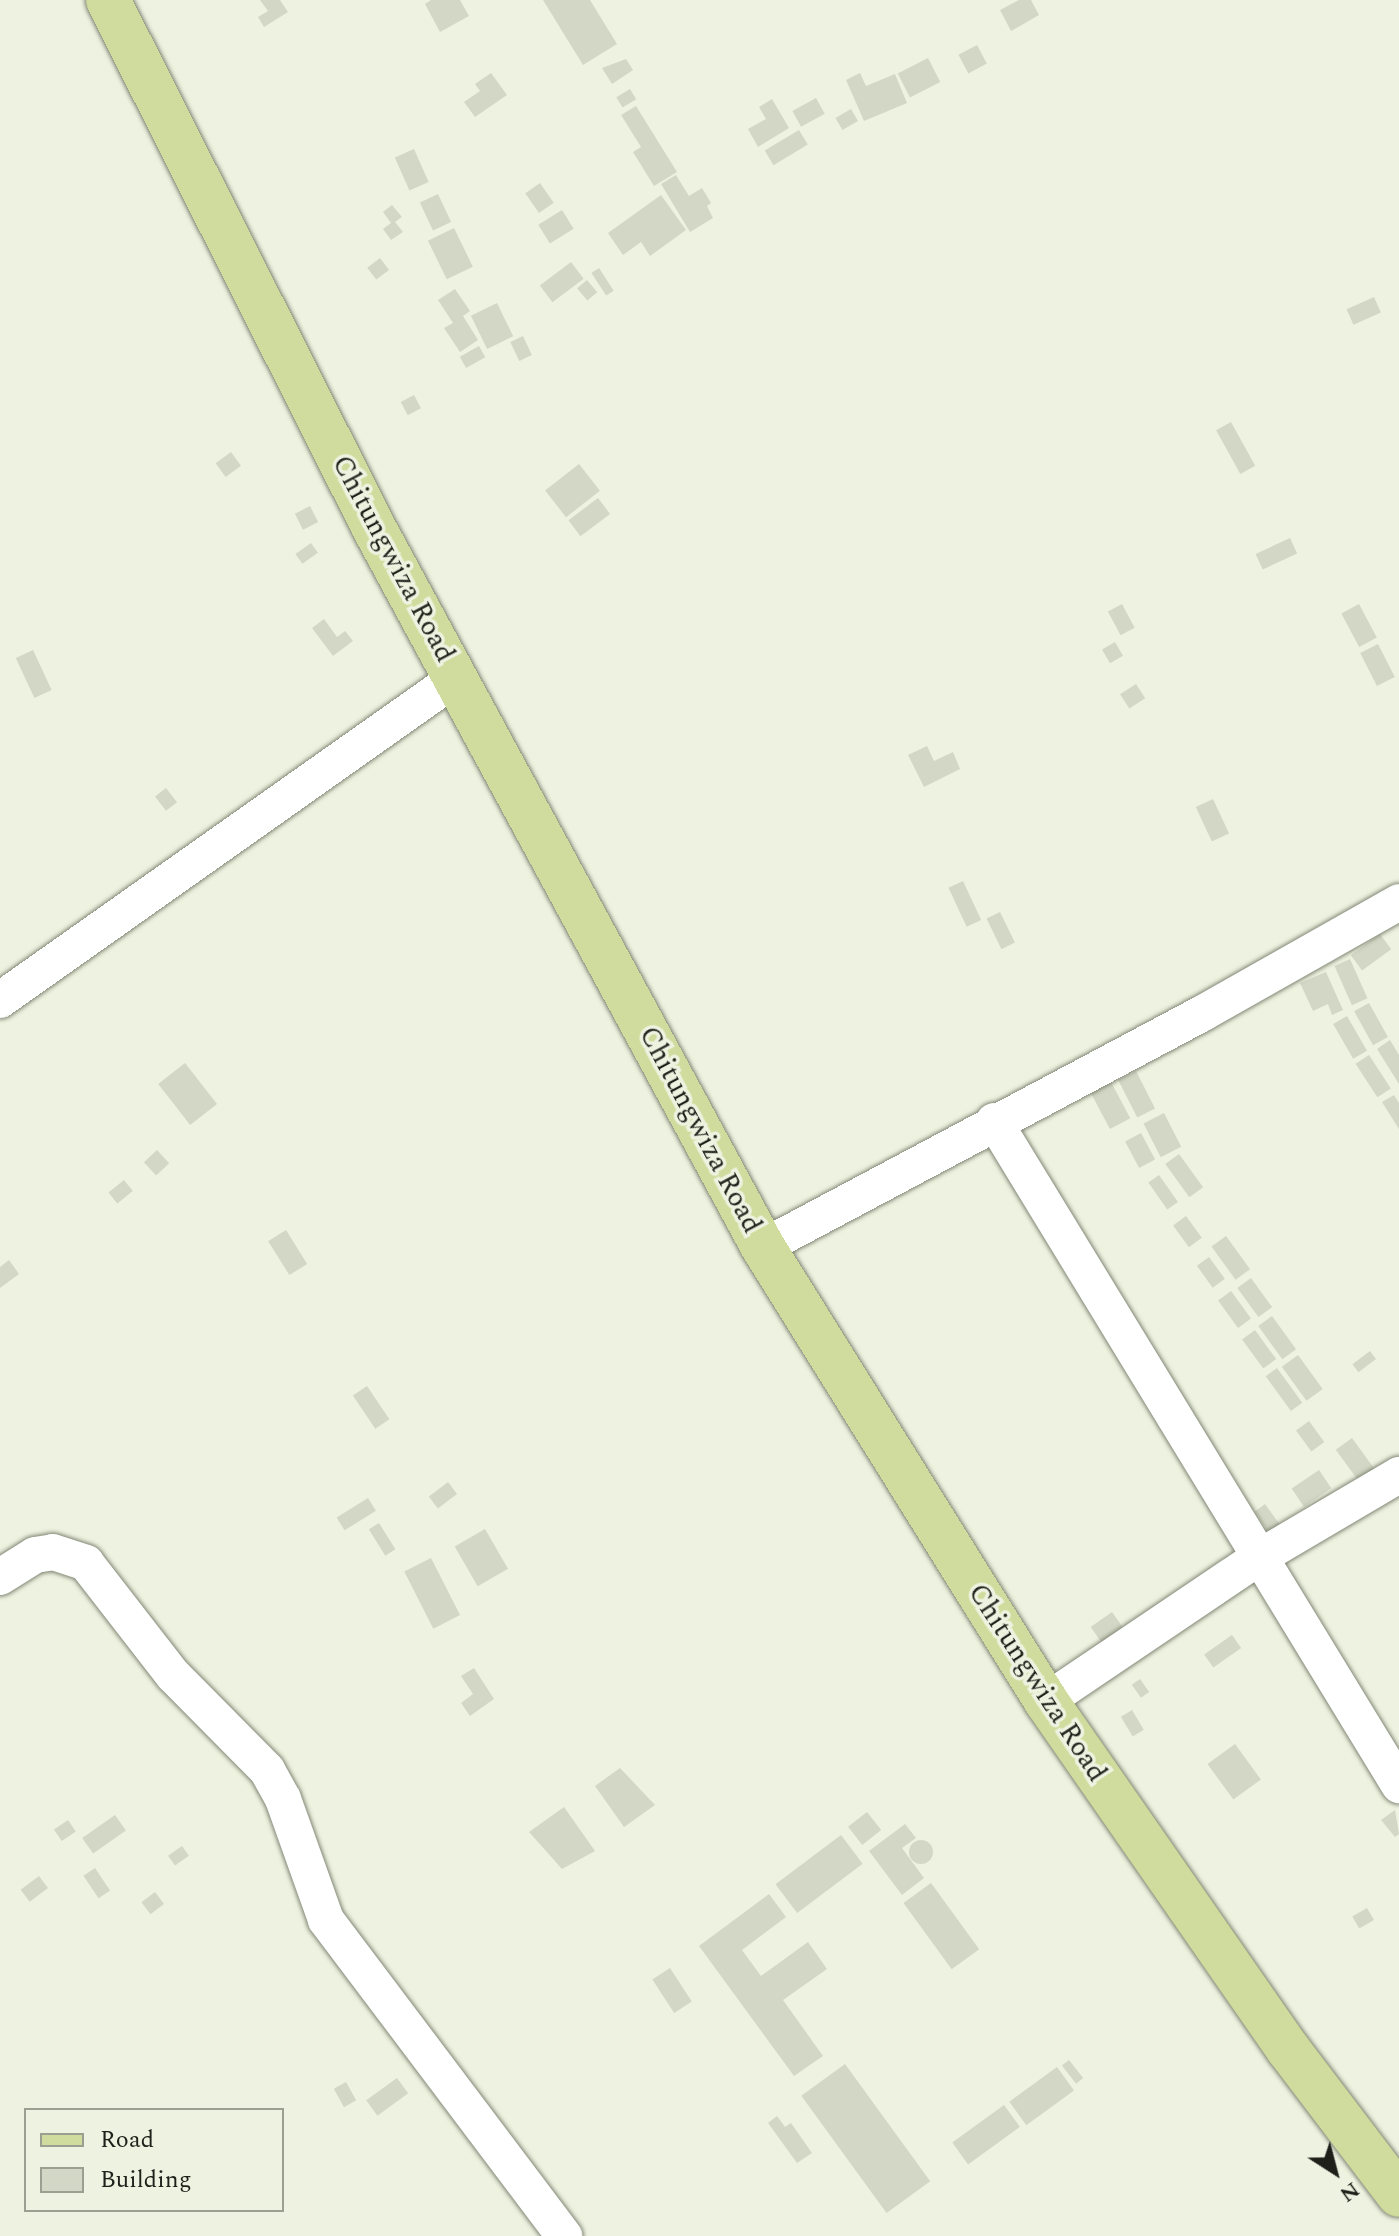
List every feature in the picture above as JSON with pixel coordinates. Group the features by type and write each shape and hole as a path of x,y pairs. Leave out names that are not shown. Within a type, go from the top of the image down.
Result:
{"main road":[{"name":"Chitungwiza Road","path":"108,0 374,528 763,1247 1046,1701 1279,2036 1399,2195"}],"street":[{"path":"0,1000 456,678"},
{"path":"763,1247 994,1121 1203,1013 1399,902"},
{"path":"994,1121 1399,1785"},
{"path":"1046,1701 1258,1558 1399,1475"},
{"path":"0,1577 35,1555 53,1552 86,1563 173,1675 267,1770 288,1809 326,1920 564,2236"}],"building":[{"path":"260,0 280,0 288,12 264,27 258,17 268,11"},
{"path":"431,0 460,0 469,16 440,32 425,4"},
{"path":"543,0 590,0 617,44 583,65"},
{"path":"1019,0 1031,0 1039,15 1011,31 1000,10"},
{"path":"977,45 987,64 968,73 958,55"},
{"path":"928,58 940,82 910,97 898,73"},
{"path":"626,59 633,70 612,84 602,68"},
{"path":"491,73 507,95 475,117 464,102 480,91 475,84"},
{"path":"860,73 866,86 895,74 907,103 864,121 846,80"},
{"path":"630,89 636,99 622,108 616,97"},
{"path":"816,98 825,114 801,127 792,111"},
{"path":"772,99 789,128 758,147 748,129 766,119 759,107"},
{"path":"636,106 677,172 654,186 633,152 641,147 621,115"},
{"path":"851,109 858,121 842,130 835,118"},
{"path":"799,130 808,145 773,165 765,151"},
{"path":"414,149 429,182 409,190 395,158"},
{"path":"676,175 689,196 702,188 711,203 707,206 713,218 690,232 661,184"},
{"path":"540,183 554,203 539,213 525,193"},
{"path":"438,194 451,222 433,231 420,202"},
{"path":"661,195 686,230 650,256 641,242 623,255 608,233"},
{"path":"392,205 402,217 395,222 403,232 391,240 383,229 391,223 383,212"},
{"path":"562,210 574,229 550,243 538,225"},
{"path":"454,228 473,267 447,279 428,241"},
{"path":"380,258 389,270 376,280 367,268"},
{"path":"571,262 584,279 552,302 540,285"},
{"path":"599,268 614,291 606,296 591,273"},
{"path":"587,280 597,292 587,301 577,288"},
{"path":"455,289 470,311 463,316 478,340 460,352 444,328 453,323 438,300"},
{"path":"1374,297 1381,313 1354,325 1347,309"},
{"path":"497,303 513,336 487,349 471,316"},
{"path":"523,336 532,355 519,361 510,342"},
{"path":"479,346 485,357 466,368 460,357"},
{"path":"414,395 421,408 408,415 401,402"},
{"path":"1231,422 1255,466 1240,474 1216,430"},
{"path":"231,452 241,466 226,477 216,463"},
{"path":"579,464 600,491 566,517 545,490"},
{"path":"598,498 610,514 580,536 568,520"},
{"path":"310,506 318,522 303,530 295,514"},
{"path":"1290,538 1297,553 1263,569 1256,554"},
{"path":"311,543 318,553 302,564 295,554"},
{"path":"1122,604 1135,628 1121,635 1108,612"},
{"path":"1359,604 1377,638 1359,647 1341,613"},
{"path":"324,619 337,637 345,631 353,641 333,656 312,628"},
{"path":"1115,642 1123,656 1110,663 1102,650"},
{"path":"1378,644 1395,677 1377,686 1360,653"},
{"path":"33,650 52,690 34,698 16,658"},
{"path":"1136,684 1145,698 1129,709 1120,694"},
{"path":"927,746 934,761 953,752 960,769 924,787 908,755"},
{"path":"166,788 177,802 166,811 155,797"},
{"path":"1213,799 1229,833 1212,841 1196,807"},
{"path":"963,881 981,920 967,927 948,888"},
{"path":"1000,912 1015,943 1001,949 987,919"},
{"path":"1380,934 1391,949 1362,971 1351,955"},
{"path":"1350,959 1367,998 1352,1005 1334,966"},
{"path":"1326,972 1343,1010 1332,1015 1328,1004 1313,1011 1300,983"},
{"path":"1369,1003 1388,1037 1373,1045 1354,1011"},
{"path":"1347,1016 1367,1051 1353,1059 1333,1024"},
{"path":"1390,1040 1399,1055 1399,1084 1377,1049"},
{"path":"1369,1055 1391,1089 1377,1097 1356,1064"},
{"path":"185,1063 217,1104 190,1125 158,1084"},
{"path":"1136,1071 1155,1108 1137,1118 1118,1080"},
{"path":"1111,1082 1130,1118 1110,1129 1091,1093"},
{"path":"1394,1095 1399,1103 1399,1129 1382,1102"},
{"path":"1164,1113 1181,1147 1161,1157 1144,1123"},
{"path":"1141,1133 1155,1159 1139,1168 1125,1141"},
{"path":"157,1150 169,1163 156,1175 144,1162"},
{"path":"1179,1154 1203,1187 1189,1197 1165,1164"},
{"path":"1159,1175 1178,1202 1167,1209 1148,1182"},
{"path":"124,1180 133,1191 117,1203 108,1193"},
{"path":"1186,1216 1202,1238 1189,1247 1173,1225"},
{"path":"286,1230 307,1264 289,1275 268,1241"},
{"path":"1226,1236 1250,1269 1236,1280 1211,1247"},
{"path":"1209,1257 1225,1279 1213,1288 1197,1266"},
{"path":"9,1260 19,1274 0,1288 0,1267"},
{"path":"1251,1278 1272,1307 1258,1317 1237,1288"},
{"path":"1231,1291 1251,1319 1238,1328 1218,1300"},
{"path":"1272,1316 1296,1349 1282,1359 1258,1326"},
{"path":"1255,1330 1276,1359 1263,1369 1242,1339"},
{"path":"1370,1351 1376,1359 1358,1372 1352,1364"},
{"path":"1298,1355 1323,1389 1307,1401 1282,1367"},
{"path":"1277,1368 1302,1403 1291,1411 1266,1376"},
{"path":"367,1386 389,1419 375,1429 353,1396"},
{"path":"1309,1421 1324,1442 1311,1451 1296,1430"},
{"path":"1352,1438 1375,1470 1359,1481 1336,1450"},
{"path":"1319,1470 1331,1488 1304,1507 1292,1488"},
{"path":"448,1482 457,1494 438,1508 429,1496"},
{"path":"368,1498 376,1511 345,1530 337,1518"},
{"path":"1265,1504 1281,1526 1270,1533 1254,1512"},
{"path":"379,1523 395,1549 385,1556 369,1529"},
{"path":"485,1529 508,1569 478,1586 455,1546"},
{"path":"431,1558 460,1615 433,1629 404,1572"},
{"path":"1112,1612 1123,1628 1102,1642 1091,1627"},
{"path":"1232,1635 1241,1648 1213,1668 1204,1655"},
{"path":"474,1668 494,1699 470,1716 461,1703 473,1694 461,1676"},
{"path":"1140,1679 1149,1692 1141,1698 1132,1685"},
{"path":"1132,1710 1144,1730 1133,1736 1121,1717"},
{"path":"1235,1744 1261,1780 1233,1800 1207,1764"},
{"path":"620,1768 655,1805 624,1827 595,1786"},
{"path":"564,1807 595,1851 562,1869 529,1832"},
{"path":"1395,1810 1399,1834 1395,1837 1381,1820"},
{"path":"867,1812 881,1830 862,1845 848,1827"},
{"path":"115,1815 126,1831 93,1854 82,1838"},
{"path":"68,1820 76,1832 62,1841 54,1830"},
{"path":"905,1824 916,1838 902,1848 924,1878 902,1895 869,1851"},
{"path":"841,1835 863,1864 797,1913 776,1884"},
{"path":"921,1840 929,1844 933,1852 929,1860 921,1864 913,1860 909,1852 913,1844"},
{"path":"182,1846 189,1856 175,1866 168,1856"},
{"path":"95,1868 110,1890 98,1898 83,1876"},
{"path":"39,1876 48,1888 30,1902 21,1890"},
{"path":"931,1883 979,1949 952,1969 903,1903"},
{"path":"155,1892 164,1904 150,1914 141,1902"},
{"path":"769,1894 786,1917 742,1950 761,1976 808,1942 827,1969 783,2000 823,2056 794,2076 699,1946"},
{"path":"1367,1908 1374,1920 1359,1929 1352,1916"},
{"path":"670,1968 692,2002 674,2013 652,1979"},
{"path":"1069,2060 1083,2078 1076,2084 1062,2066"},
{"path":"845,2064 930,2181 887,2213 801,2096"},
{"path":"1057,2067 1074,2090 1026,2125 1009,2102"},
{"path":"397,2078 408,2093 377,2116 366,2100"},
{"path":"346,2082 356,2100 344,2107 334,2089"},
{"path":"1004,2105 1020,2127 968,2164 952,2143"},
{"path":"777,2116 785,2127 791,2123 812,2153 797,2163 768,2123"}]}
